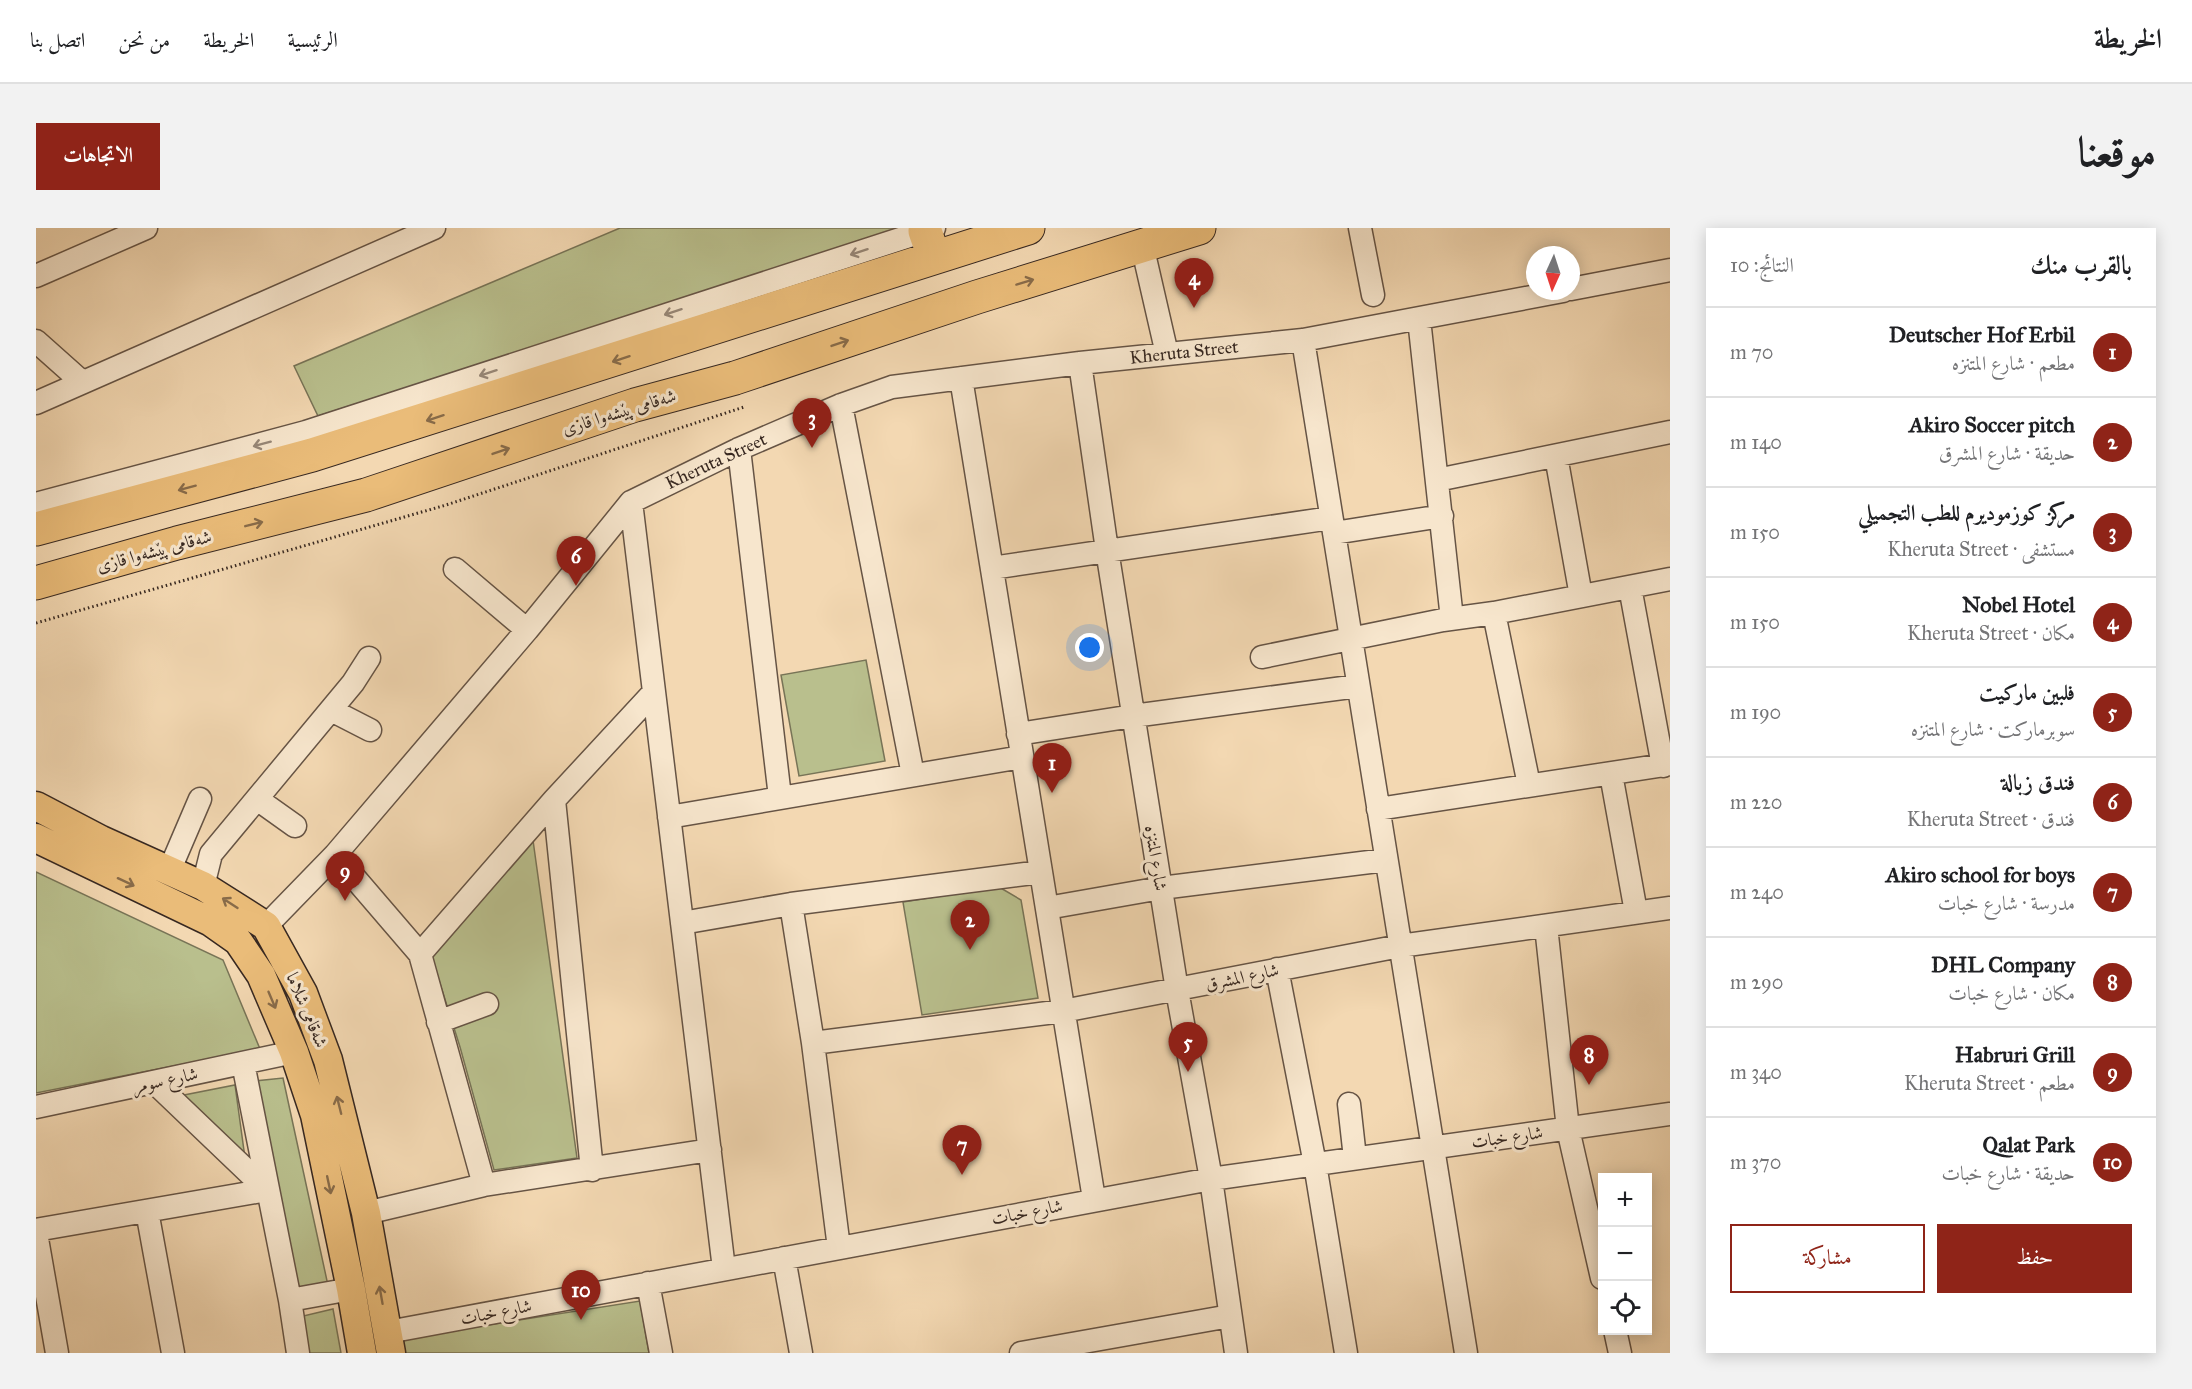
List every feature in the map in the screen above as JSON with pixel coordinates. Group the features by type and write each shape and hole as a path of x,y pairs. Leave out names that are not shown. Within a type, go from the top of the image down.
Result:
{"highway":[{"path":"36,529 364,440 777,309 931,239 1028,228"},
{"name":"شەقامی پێشەوا قازی","path":"42,583 177,543 366,495 636,405 784,362 988,293 1199,228"},
{"path":"777,309 766,320 762,334 763,342 771,355 784,362"},
{"path":"699,334 711,342 719,355 719,370 712,384"},
{"path":"306,432 364,440"}],"main road":[{"name":"شەقامی شلاما","path":"36,806 101,840 170,869 203,886 266,926 303,993 328,1060 366,1213 389,1342"},
{"name":"شەقامی شلاما","path":"36,838 211,922 238,941 261,975 294,1052 315,1115 362,1353"},
{"path":"91,866 101,840"}],"street":[{"path":"36,276 146,228"},
{"path":"36,403 434,228"},
{"path":"1360,228 1373,295"},
{"path":"36,504 306,432 931,239"},
{"path":"1142,245 1167,354"},
{"path":"1580,287 1670,270"},
{"name":"Kheruta Street","path":"266,926 335,855 527,630 632,502 739,449 842,405 892,387 1080,363 1303,340 1526,298"},
{"path":"1419,320 1452,619"},
{"path":"1303,340 1466,1353"},
{"path":"36,341 82,382"},
{"name":"شارع المتنزه","path":"1080,363 1133,716 1211,1179 1236,1353"},
{"path":"961,378 1094,1199"},
{"path":"842,405 913,775"},
{"path":"1437,480 1670,432"},
{"path":"739,449 780,797"},
{"path":"1556,456 1581,596"},
{"path":"632,502 724,1269"},
{"path":"992,568 1107,550 1332,525 1442,516"},
{"path":"455,569 527,630"},
{"path":"1262,657 1670,579"},
{"path":"1378,809 1667,765 1630,587"},
{"path":"1494,613 1529,785"},
{"path":"203,886 211,854 332,710 369,658"},
{"path":"1018,734 1358,686"},
{"path":"420,954 554,800 654,692"},
{"path":"332,710 370,730"},
{"path":"669,817 1022,757"},
{"path":"1611,774 1636,912"},
{"path":"257,799 295,826"},
{"path":"170,869 200,800"},
{"path":"554,800 592,1170"},
{"path":"170,869 211,854"},
{"path":"335,855 420,954 484,1185"},
{"path":"1047,908 1161,888 1386,860"},
{"path":"682,923 791,904 1041,872"},
{"path":"791,904 813,1042 839,1248"},
{"name":"شارع المشرق","path":"813,1042 1063,1011 1400,946 1636,912 1670,913"},
{"path":"1546,926 1568,1129 1598,1260"},
{"path":"1277,969 1315,1164 1346,1353"},
{"path":"438,1022 487,1004"},
{"name":"شارع سومر","path":"36,1107 294,1052"},
{"path":"243,1063 290,1300 298,1353"},
{"path":"154,1082 267,1190"},
{"path":"1349,1104 1355,1158"},
{"name":"شارع خبات","path":"389,1342 648,1283 1094,1199 1211,1179 1670,1114"},
{"path":"366,1213 484,1185 710,1150"},
{"path":"57,1353 36,1231 267,1190"},
{"path":"147,1211 173,1353"},
{"path":"784,1258 801,1353"},
{"path":"648,1283 661,1353"},
{"path":"290,1300 351,1289"},
{"path":"1021,1353 1230,1316"},
{"path":"1616,1335 1620,1353"}],"path":[{"path":"36,623 446,506 744,407"}],"green space":[{"path":"620,228 911,228 318,416 294,366"},
{"path":"866,660 885,761 799,776 781,675"},
{"path":"532,833 577,1158 494,1170 460,1047 431,955"},
{"path":"36,872 223,960 260,1049 36,1093"},
{"path":"999,887 1021,900 1038,998 922,1015 903,902"},
{"path":"283,1078 329,1290 295,1295 255,1081"},
{"path":"235,1085 245,1158 179,1096"},
{"path":"640,1301 649,1353 400,1353 398,1339"},
{"path":"333,1309 341,1353 305,1353 299,1317"}],"place":[{"name":"Nobel Hotel","path":"1194,308"},
{"name":"مركز كوزموديرم للطب التجميلي","path":"812,448"},
{"name":"فندق زبالة","path":"576,586"},
{"name":"Deutscher Hof Erbil","path":"1052,793"},
{"name":"Habruri Grill","path":"345,901"},
{"name":"Akiro Soccer pitch","path":"970,950"},
{"name":"فلبين ماركيت","path":"1188,1072"},
{"name":"DHL Company","path":"1589,1085"},
{"name":"Akiro school for boys","path":"962,1175"},
{"name":"Qalat Park","path":"581,1320"}]}
